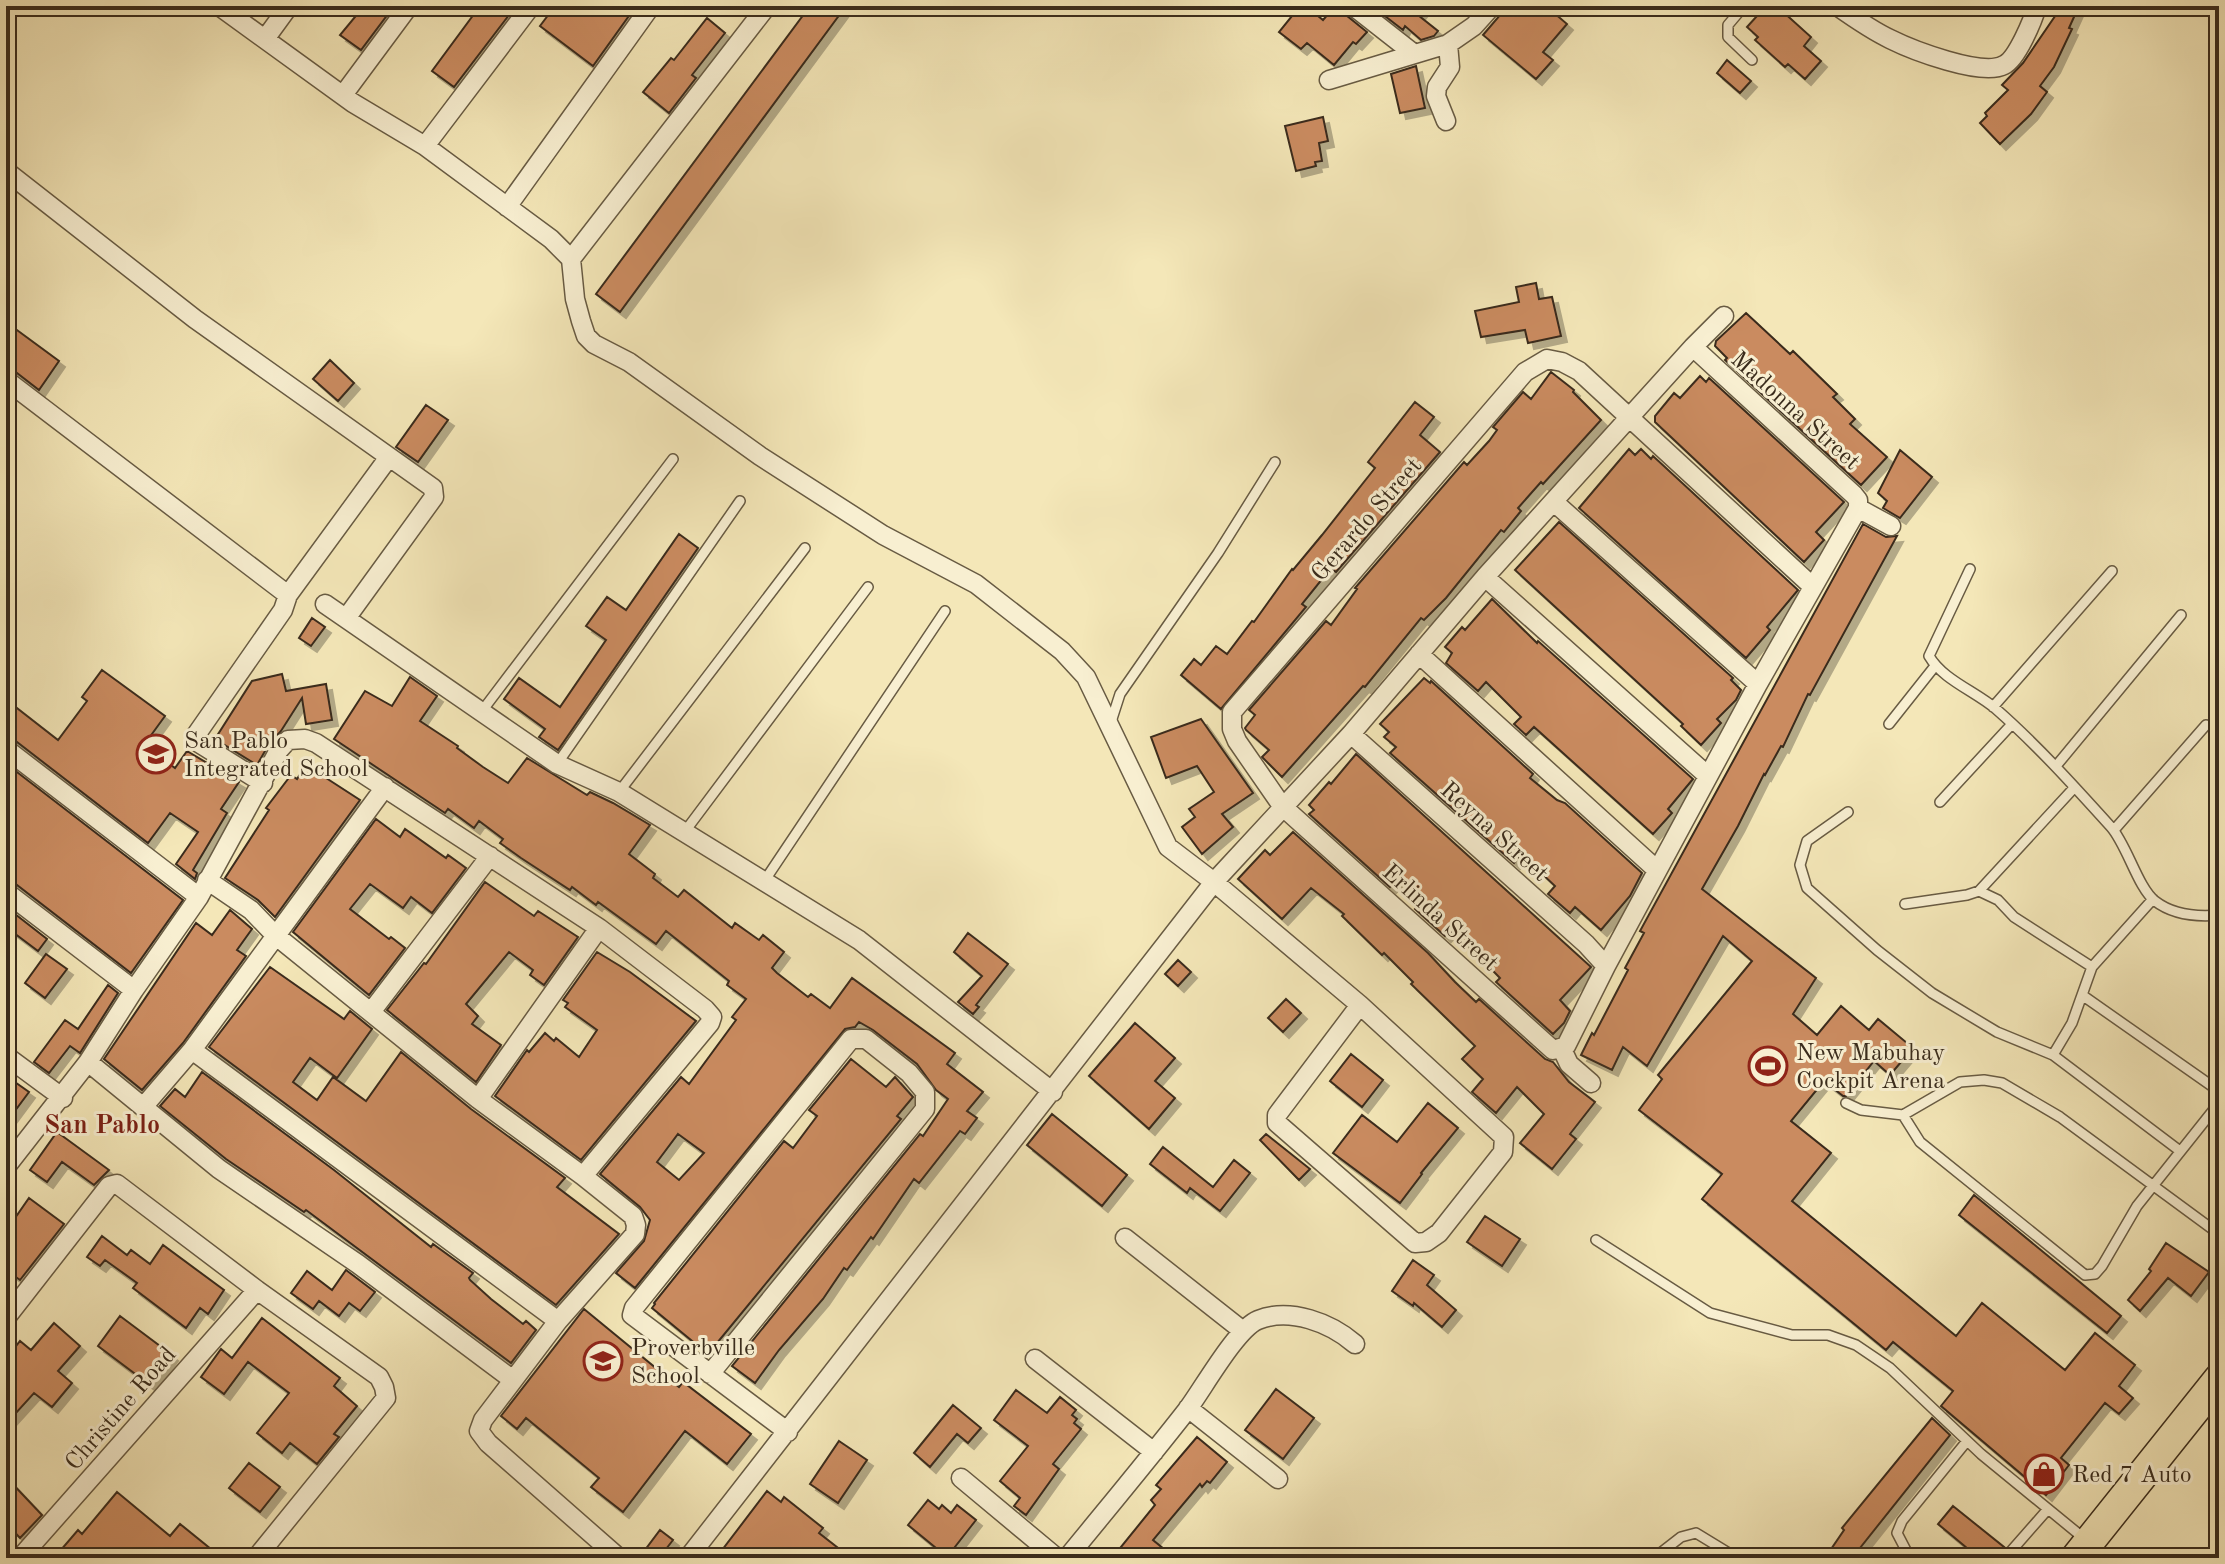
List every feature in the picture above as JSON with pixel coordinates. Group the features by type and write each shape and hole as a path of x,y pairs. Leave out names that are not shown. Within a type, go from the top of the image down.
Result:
{"highway":[{"path":"2082,1550 2219,1379"}],"street":[{"path":"219,6 343,95 425,146 551,239 571,259 575,299 586,336 594,344 629,362 760,456 883,535 976,584 1062,651 1086,677 1168,847 1360,1005 1504,1137 1503,1152 1439,1233 1426,1242 1415,1243 1280,1127 1276,1119 1360,1005"},
{"path":"265,39 289,6"},
{"path":"343,95 409,6"},
{"path":"425,146 531,6"},
{"path":"507,207 651,6"},
{"path":"571,259 767,6"},
{"path":"1353,6 1413,53"},
{"path":"1329,80 1448,44 1474,26 1492,6"},
{"path":"1837,6 1869,28 1904,45 1970,66 1989,67 2003,66 2010,60 2037,6"},
{"path":"1446,121 1436,96 1437,87 1450,67 1448,44"},
{"path":"6,171 195,319 433,488 434,497 347,617"},
{"path":"688,1558 1214,882 1351,734 1485,577 1628,417 1724,316"},
{"name":"Madonna Street","path":"1565,1046 1758,684 1858,508 1854,495 1693,347"},
{"name":"Gerardo Street","path":"1282,806 1237,741 1231,723 1232,712 1525,372 1547,359 1562,362 1579,371 1628,417"},
{"path":"6,380 288,595"},
{"path":"1628,417 1812,586"},
{"path":"263,783 199,743 196,735 283,610 288,595 389,457"},
{"path":"1554,502 1758,684"},
{"path":"1858,508 1891,526"},
{"path":"1485,577 1708,776"},
{"path":"325,604 557,764 619,792 859,940 1053,1092"},
{"path":"1419,654 1657,870"},
{"name":"Reyna Street","path":"1351,734 1586,944 1606,966"},
{"path":"6,1167 63,1098 199,897 279,750 288,740 305,739 385,787 599,928 712,1017 583,1176"},
{"path":"6,749 199,897"},
{"path":"144,1106 192,1050 385,787"},
{"name":"Erlinda Street","path":"1282,806 1553,1050 1565,1046 1569,1064 1591,1083"},
{"path":"371,1012 490,856"},
{"path":"207,880 251,910 275,935 478,1099 633,1216 636,1225 632,1237 558,1321 483,1420 479,1431 488,1443 619,1558"},
{"path":"6,892 134,990"},
{"path":"478,1099 599,928"},
{"path":"710,1374 925,1109 925,1092 909,1073 866,1039 851,1039 634,1308 633,1316 710,1374 788,1432"},
{"path":"192,1050 558,1321"},
{"path":"6,1056 63,1098"},
{"path":"88,1062 219,1169 358,1264 513,1380"},
{"path":"6,1318 109,1186 117,1184 379,1377 386,1398 256,1558"},
{"path":"1125,1238 1243,1331"},
{"name":"Christine Road","path":"20,1558 257,1290"},
{"path":"1067,1558 1154,1452 1243,1331 1256,1320 1272,1316 1326,1324 1355,1344"},
{"path":"1035,1359 1154,1452"},
{"path":"1188,1408 1278,1479"},
{"path":"961,1478 1057,1558"}],"lane":[{"path":"1744,6 1728,25 1728,37 1752,60"},
{"path":"482,711 673,459"},
{"path":"1109,729 1120,694 1218,553 1275,462"},
{"path":"557,764 740,501"},
{"path":"619,792 805,548"},
{"path":"1970,569 1929,656 1935,666 1993,707 2056,766 2073,789 2114,830 2153,899 2173,911 2197,917 2219,915"},
{"path":"1993,707 2112,571"},
{"path":"683,834 868,587"},
{"path":"763,883 945,611"},
{"path":"2056,766 2181,615"},
{"path":"1889,724 1935,666"},
{"path":"1940,802 2012,724"},
{"path":"2114,830 2206,725"},
{"path":"1905,904 1979,891 2073,789"},
{"path":"1848,812 1807,841 1800,865 1807,888 1877,950 1932,993 1997,1032 2053,1055 2180,1151"},
{"path":"1979,891 1998,900 2014,917 2092,967"},
{"path":"2053,1055 2072,1023 2092,967 2153,899"},
{"path":"2082,995 2219,1091"},
{"path":"1846,1103 1861,1110 1903,1115 1960,1082 1994,1081 2036,1102 2219,1234"},
{"path":"1903,1115 1920,1142 2085,1275 2095,1274 2102,1266 2124,1226 2219,1103"},
{"path":"1596,1240 1710,1313 1792,1335 1828,1335 1856,1345 1890,1368 1967,1441 2048,1509 2082,1550"},
{"path":"1910,1558 1897,1533 1902,1521 1967,1441"},
{"path":"2005,1558 2048,1509"},
{"path":"1654,1558 1681,1537 1696,1533 1737,1558"}],"building":[{"path":"364,6 394,6 361,50 340,35"},
{"path":"480,6 497,6 509,15 454,87 432,71"},
{"path":"555,6 636,6 593,66 540,26"},
{"path":"810,6 846,6 620,312 596,294"},
{"path":"1300,6 1306,6 1323,20 1335,6 1341,6 1346,15 1367,32 1356,44 1353,42 1334,65 1307,43 1301,49 1279,32"},
{"path":"1372,6 1425,6 1418,15 1438,31 1434,36 1421,40"},
{"path":"1504,6 1546,6 1567,24 1543,52 1553,60 1536,79 1483,35"},
{"path":"1766,6 1778,14 1781,10 1811,37 1804,46 1821,61 1805,79 1788,64 1785,67 1755,40 1758,37 1747,27"},
{"path":"2062,6 2079,6 2054,67 2040,86 2047,92 2031,114 2000,144 1980,123 1987,116 1985,113 2008,90 2002,85 2023,63"},
{"path":"707,18 725,33 692,75 696,78 669,113 643,92 671,58 674,60"},
{"path":"1727,60 1751,81 1740,93 1717,73"},
{"path":"1416,66 1425,108 1400,113 1391,74"},
{"path":"1323,117 1328,141 1319,143 1322,161 1315,162 1316,166 1296,171 1285,126"},
{"path":"1536,283 1539,299 1552,297 1561,336 1528,343 1525,330 1481,337 1475,311 1519,302 1516,287"},
{"path":"1746,313 1790,354 1793,351 1837,394 1833,397 1855,419 1850,424 1887,457 1861,485 1725,360 1727,358 1715,346 1716,341"},
{"path":"6,322 59,361 39,390 6,368"},
{"path":"330,360 354,383 338,401 313,379"},
{"path":"1551,372 1574,390 1601,420 1543,484 1541,482 1518,508 1521,511 1504,532 1501,530 1446,598 1424,620 1421,618 1365,687 1282,777 1262,757 1269,750 1245,728 1255,715 1249,710 1326,621 1331,625 1355,588 1464,462 1467,465 1489,441 1497,430 1493,427 1523,392 1531,399"},
{"path":"1700,376 1706,382 1709,378 1844,502 1816,532 1824,540 1804,562 1655,422 1655,416 1674,393 1680,398"},
{"path":"1415,402 1434,417 1420,435 1440,452 1336,572 1331,568 1302,604 1306,607 1221,709 1181,675 1194,659 1201,665 1216,646 1227,654 1375,468 1368,462"},
{"path":"426,405 448,420 418,462 396,447"},
{"path":"1629,449 1635,455 1641,449 1651,459 1653,456 1798,590 1746,658 1579,508"},
{"path":"1900,450 1932,477 1900,518 1883,508 1887,501 1878,493"},
{"path":"1559,522 1733,678 1731,680 1741,690 1736,700 1717,719 1721,723 1701,745 1681,726 1683,724 1515,570"},
{"path":"1863,524 1886,537 1897,536 1702,889 1816,978 1793,1014 1817,1035 1841,1006 1869,1030 1878,1019 1913,1048 1890,1075 1874,1061 1846,1096 1824,1081 1791,1121 1831,1153 1792,1201 1956,1336 1982,1303 2065,1370 2095,1333 2135,1365 2119,1386 2133,1398 2119,1414 2105,1403 2061,1458 2069,1465 2046,1495 1941,1406 1953,1391 1893,1342 1886,1350 1702,1199 1722,1174 1639,1110 1662,1079 1658,1075 1752,961 1723,936 1647,1066 1623,1047 1612,1070 1581,1055 1628,970 1625,968 1644,933 1640,931"},
{"path":"679,534 698,548 558,750 539,737 545,729 504,699 519,678 560,707 606,640 586,626 607,597 626,610"},
{"path":"1492,599 1537,643 1693,779 1668,809 1672,813 1653,834 1534,727 1526,735 1514,724 1521,717 1486,682 1478,691 1446,663 1452,653 1445,647"},
{"path":"312,618 325,627 311,646 299,638"},
{"name":"San Pablo Integrated School","path":"102,670 165,716 144,745 175,768 187,751 239,782 221,809 227,813 193,870 197,873 195,879 176,864 198,832 170,813 148,843 13,739 6,737 6,715 13,705 58,740 87,701 82,697"},
{"path":"282,674 286,691 326,684 332,720 306,724 302,698 257,765 215,739 252,681"},
{"path":"410,677 437,696 420,721 508,783 527,758 587,795 590,792 650,825 629,854 655,874 653,878 678,897 684,890 732,928 735,923 759,940 763,935 784,952 772,968 808,997 811,994 830,1008 852,978 955,1053 947,1064 983,1092 967,1111 977,1118 965,1134 960,1131 919,1183 914,1179 873,1239 871,1237 847,1270 844,1268 755,1383 732,1366 920,1134 923,1136 948,1099 936,1090 917,1064 873,1030 859,1022 855,1027 845,1029 635,1288 616,1273 644,1241 650,1220 640,1207 600,1174 681,1077 689,1084 736,1020 732,1017 746,999 727,985 729,981 666,931 656,944 598,902 596,905 572,887 570,890 521,858 500,843 503,839 479,821 474,828 448,809 445,813 334,739 365,691 392,706","holes":["678,1134 704,1153 679,1180 657,1162"]},
{"path":"1424,678 1533,774 1530,778 1565,803 1642,873 1630,896 1601,930 1575,907 1570,913 1548,894 1555,886 1521,854 1514,863 1390,753 1396,747 1384,737 1389,732 1380,724"},
{"path":"1201,719 1253,793 1222,814 1233,827 1202,854 1182,827 1195,817 1189,809 1214,792 1197,766 1166,778 1151,737"},
{"path":"1356,754 1591,967 1560,1000 1570,1011 1553,1034 1496,982 1500,978 1464,941 1450,931 1445,936 1415,909 1422,902 1398,879 1390,887 1309,814 1314,810 1309,805"},
{"path":"306,765 360,800 275,917 258,900 225,878 269,810 266,808 291,775 297,779"},
{"path":"13,769 183,900 131,973 13,882 6,880 6,778"},
{"path":"376,819 400,837 405,829 466,868 432,913 411,897 403,908 370,884 350,909 405,948 369,995 293,932"},
{"path":"1293,832 1428,953 1476,1002 1479,999 1595,1102 1570,1134 1576,1139 1552,1169 1520,1143 1544,1114 1517,1087 1496,1113 1472,1092 1483,1079 1462,1059 1475,1046 1384,953 1382,955 1342,916 1344,914 1311,888 1282,919 1238,879 1265,850 1270,855"},
{"path":"485,882 534,916 538,911 578,937 544,985 530,975 533,970 509,952 466,1004 478,1016 472,1024 501,1045 476,1082 387,1010 426,964"},
{"path":"6,907 47,939 38,951 6,927"},
{"path":"230,910 252,929 237,950 246,956 183,1043 142,1090 104,1059 196,923 212,935"},
{"path":"968,933 1008,964 976,1005 979,1007 973,1014 958,1002 982,976 954,952"},
{"path":"597,952 630,972 696,1021 581,1160 495,1096 527,1050 529,1052 545,1033 579,1057 597,1030 565,1007 568,1003 563,1000"},
{"path":"46,954 67,969 45,998 25,983"},
{"path":"1178,960 1191,972 1178,986 1165,974"},
{"path":"270,967 344,1019 350,1011 372,1029 337,1078 310,1058 293,1082 317,1100 333,1077 366,1101 401,1052 471,1109 565,1178 557,1187 619,1234 556,1305 209,1047"},
{"path":"108,985 118,993 80,1053 70,1046 49,1073 34,1062 65,1020 78,1029"},
{"path":"1286,999 1301,1013 1283,1032 1268,1018"},
{"path":"1135,1023 1175,1058 1155,1081 1175,1098 1149,1129 1089,1076"},
{"path":"1351,1054 1383,1080 1362,1107 1330,1081"},
{"path":"851,1059 886,1087 895,1077 913,1097 897,1116 901,1119 708,1354 652,1308 654,1303 784,1141 793,1148 817,1116 809,1110"},
{"path":"202,1072 431,1247 433,1244 473,1273 470,1280 491,1299 523,1324 526,1321 536,1330 511,1363 306,1210 304,1212 226,1159 160,1106 175,1089 185,1097"},
{"path":"12,1080 29,1092 6,1123 6,1088"},
{"path":"1428,1103 1458,1128 1400,1203 1333,1153 1362,1115 1397,1142"},
{"path":"1052,1114 1127,1175 1102,1206 1027,1145"},
{"path":"57,1132 109,1170 94,1185 62,1162 47,1182 30,1170"},
{"path":"1266,1134 1310,1169 1299,1180 1260,1140"},
{"path":"1163,1147 1213,1187 1234,1160 1250,1173 1220,1211 1190,1188 1187,1193 1150,1164"},
{"path":"1974,1195 2121,1316 2107,1333 1959,1215"},
{"path":"29,1198 64,1224 20,1280 6,1270 6,1231"},
{"path":"1485,1216 1520,1239 1502,1266 1467,1242"},
{"path":"102,1236 127,1255 131,1250 150,1264 163,1245 224,1290 208,1314 200,1308 186,1328 133,1288 137,1283 105,1260 100,1266 87,1257"},
{"path":"2166,1243 2209,1272 2191,1296 2168,1278 2140,1311 2128,1300 2151,1271 2149,1269"},
{"path":"1413,1260 1434,1275 1427,1285 1456,1310 1442,1327 1414,1303 1413,1306 1392,1291"},
{"path":"346,1270 375,1292 360,1311 349,1303 339,1316 319,1301 313,1309 291,1293 307,1271 332,1290"},
{"path":"584,1309 679,1387 683,1382 751,1434 727,1464 685,1431 623,1512 591,1487 599,1478 526,1418 517,1429 501,1416"},
{"path":"120,1316 172,1355 150,1385 98,1346"},
{"path":"262,1318 340,1378 334,1386 357,1406 334,1434 339,1437 317,1464 290,1443 282,1453 257,1433 289,1393 248,1362 224,1394 201,1377 221,1349 232,1358"},
{"path":"54,1323 80,1346 58,1371 72,1383 52,1407 34,1393 6,1424 6,1359 20,1341 31,1350"},
{"path":"1276,1389 1314,1418 1283,1459 1245,1430"},
{"path":"1016,1390 1047,1413 1060,1397 1076,1410 1072,1415 1077,1419 1074,1423 1081,1429 1053,1464 1059,1469 1026,1515 1014,1506 1020,1498 1000,1481 1028,1446 994,1420"},
{"path":"953,1405 981,1428 968,1443 957,1434 930,1467 914,1453"},
{"path":"1932,1418 1950,1435 1852,1558 1825,1558 1844,1530 1842,1528"},
{"path":"1197,1437 1227,1462 1210,1483 1207,1481 1202,1487 1200,1484 1153,1540 1175,1558 1112,1558 1155,1505 1151,1500 1161,1489 1156,1485"},
{"path":"839,1441 867,1460 838,1503 810,1484"},
{"path":"249,1463 280,1487 260,1512 229,1488"},
{"path":"6,1477 42,1515 20,1538 6,1523"},
{"path":"767,1491 781,1502 784,1497 823,1528 819,1533 851,1558 716,1558"},
{"path":"117,1492 170,1536 180,1524 222,1558 54,1558 78,1530 82,1534"},
{"path":"928,1500 939,1509 942,1505 951,1513 957,1505 976,1520 947,1557 908,1525"},
{"path":"1953,1506 2004,1547 1995,1558 1979,1558 1938,1524"},
{"path":"660,1530 673,1540 659,1558 639,1558"}],"place":[{"name":"San Pablo Integrated School","path":"156,754"},
{"name":"New Mabuhay Cockpit Arena","path":"1768,1066"},
{"name":"Proverbville School","path":"603,1361"},
{"name":"Red 7 Auto","path":"2044,1474"}],"district":[{"name":"San Pablo","path":"102,1124"}]}
